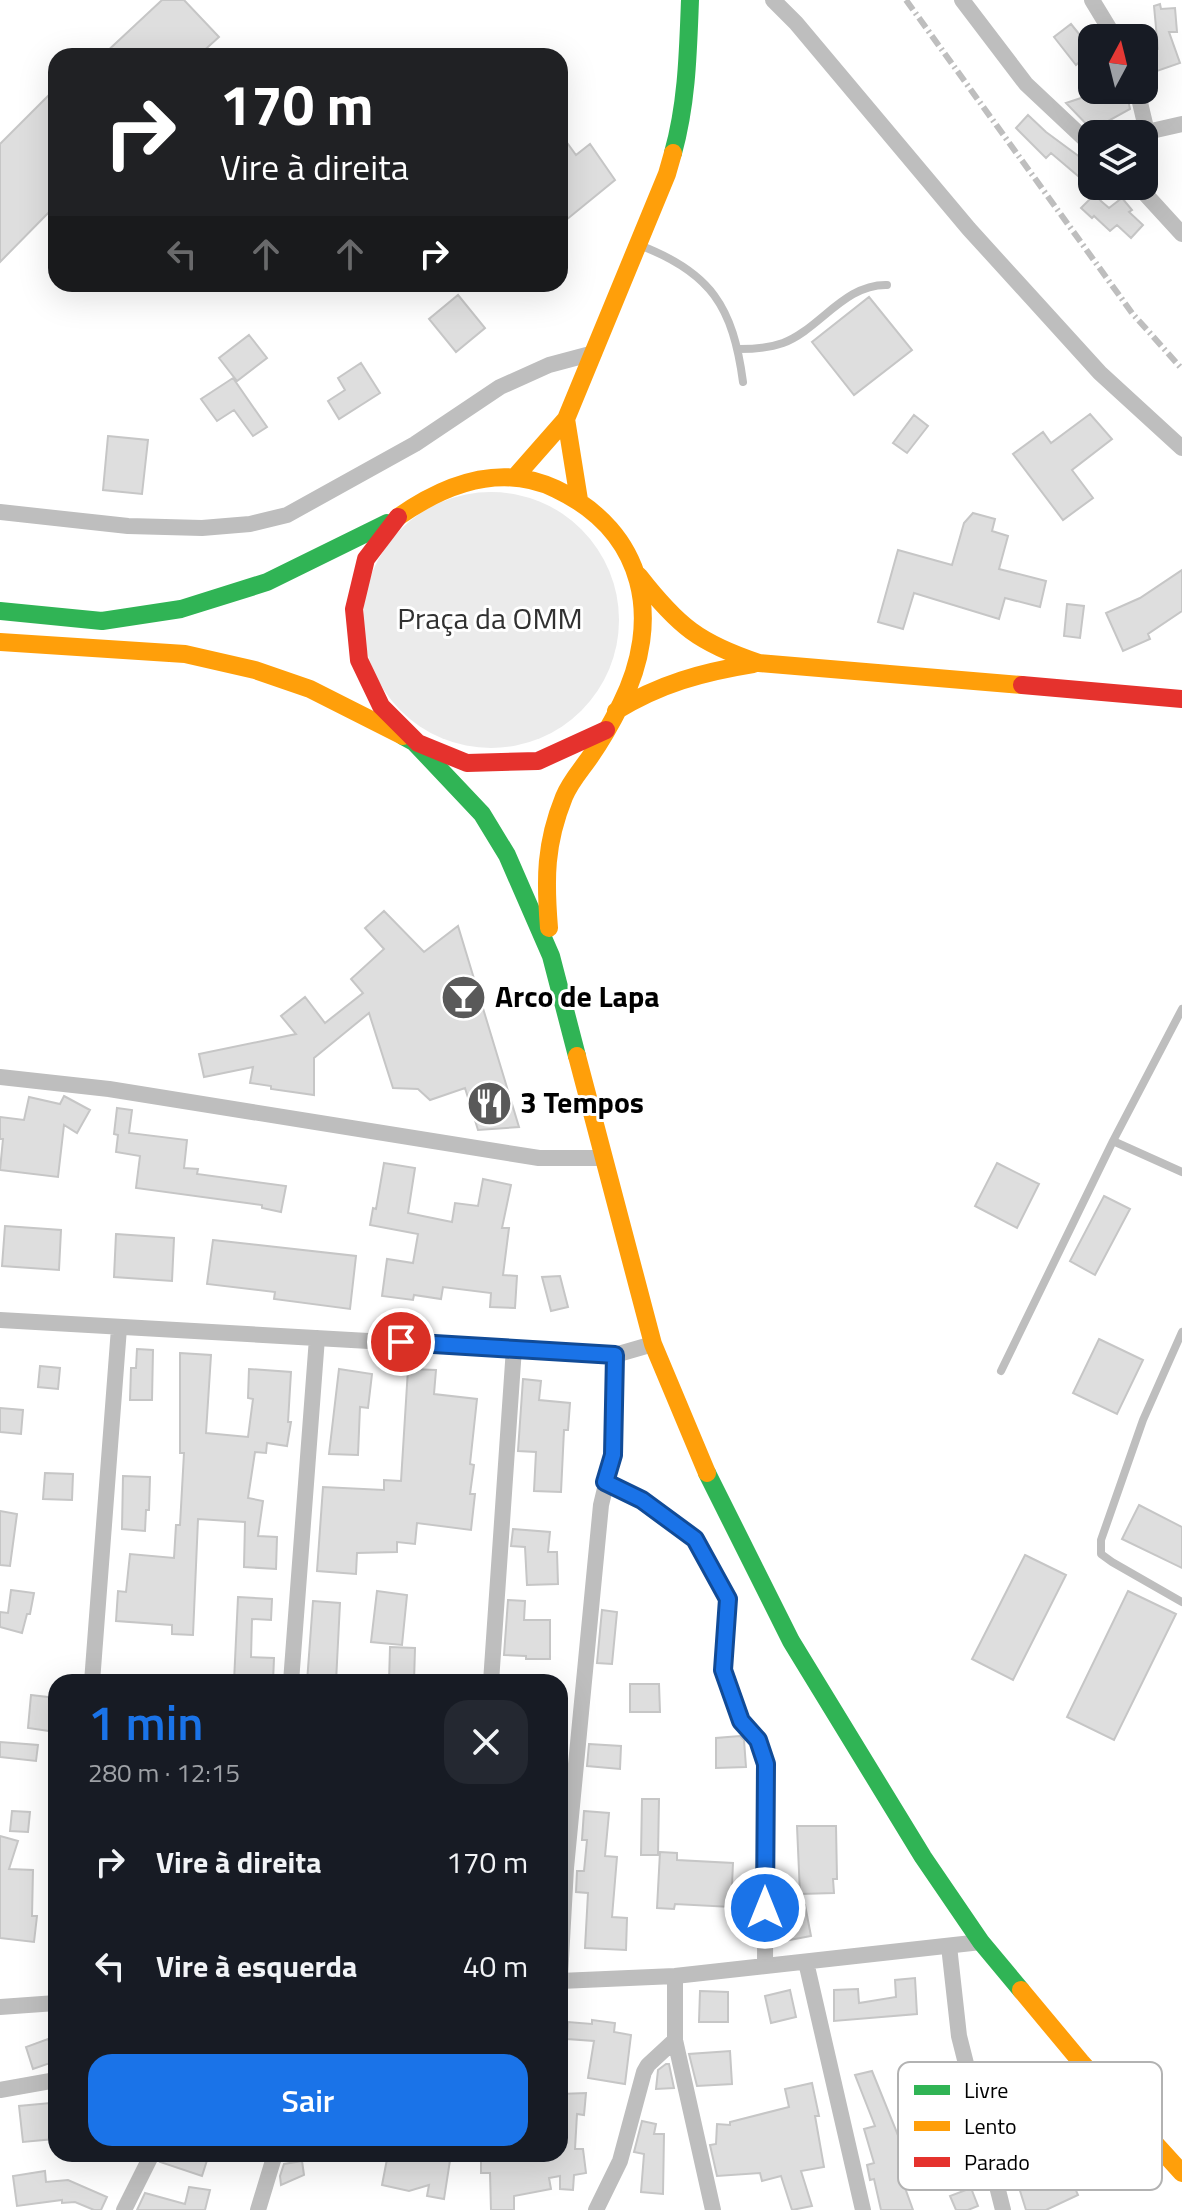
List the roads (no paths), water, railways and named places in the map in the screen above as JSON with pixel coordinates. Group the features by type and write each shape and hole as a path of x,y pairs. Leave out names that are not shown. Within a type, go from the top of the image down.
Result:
{"main road":[{"path":"515,477 566,419 667,174 682,121 690,0"},
{"path":"566,419 579,500"},
{"path":"0,611 102,621 181,609 267,582 393,520 429,494 470,479 515,477 548,485 579,500 613,531 635,571 671,618 697,639 720,651 759,663 1182,699"},
{"path":"393,520 368,554 354,593 352,635 363,676 385,710 482,814 507,855 551,956 653,1344 708,1476 791,1641 923,1857 981,1942 1081,2062"},
{"path":"551,956 545,879 565,796 616,711 633,677 643,643 644,607 635,571"},
{"path":"0,642 185,654 241,667 310,689 440,756 467,764 499,767 532,763 606,730"},
{"path":"616,711 644,692 672,680 759,663"},
{"path":"1162,2151 1182,2173"}],"street":[{"path":"773,0 796,23 969,229 1100,373 1182,448"},
{"path":"962,0 1026,84 1078,133"},
{"path":"1092,0 1107,24"},
{"path":"1158,133 1182,124"},
{"path":"1151,200 1182,234"},
{"path":"0,512 128,526 202,528 250,524 287,515 415,444 500,387 549,365 594,353"},
{"path":"0,1077 109,1089 539,1158 604,1158"},
{"path":"0,1320 615,1355 653,1344"},
{"path":"93,1674 119,1328"},
{"path":"292,1674 317,1338"},
{"path":"492,1674 514,1348"},
{"path":"568,1848 605,1482 613,1455 615,1355"},
{"path":"605,1482 642,1500 695,1539 728,1599 723,1670 741,1721 758,1740 766,1764 765,1966"},
{"path":"568,1979 675,1976 981,1942"},
{"path":"949,1946 959,2036 966,2062"},
{"path":"806,1962 863,2210"},
{"path":"675,1976 675,2040 713,2210"},
{"path":"0,2007 48,2004"},
{"path":"596,2210 620,2161 644,2072 675,2040"},
{"path":"0,2090 48,2081"},
{"path":"124,2210 148,2162"},
{"path":"258,2210 273,2162"},
{"path":"998,2190 1003,2210"}],"lane":[{"path":"638,245 672,258 709,287 722,304 739,349 743,382"},
{"path":"739,349 784,343 842,300 874,285 887,285"},
{"path":"1001,1371 1113,1141 1182,1009"},
{"path":"1113,1141 1182,1172"},
{"path":"1182,1332 1143,1420 1101,1540 1101,1554 1182,1602"}],"railway":[{"path":"906,0 1132,313 1182,369"}],"place":[{"name":"Arco de Lapa","path":"464,997"},
{"name":"3 Tempos","path":"489,1103"}],"park label":[{"name":"Praça da OMM","path":"490,619"}]}
